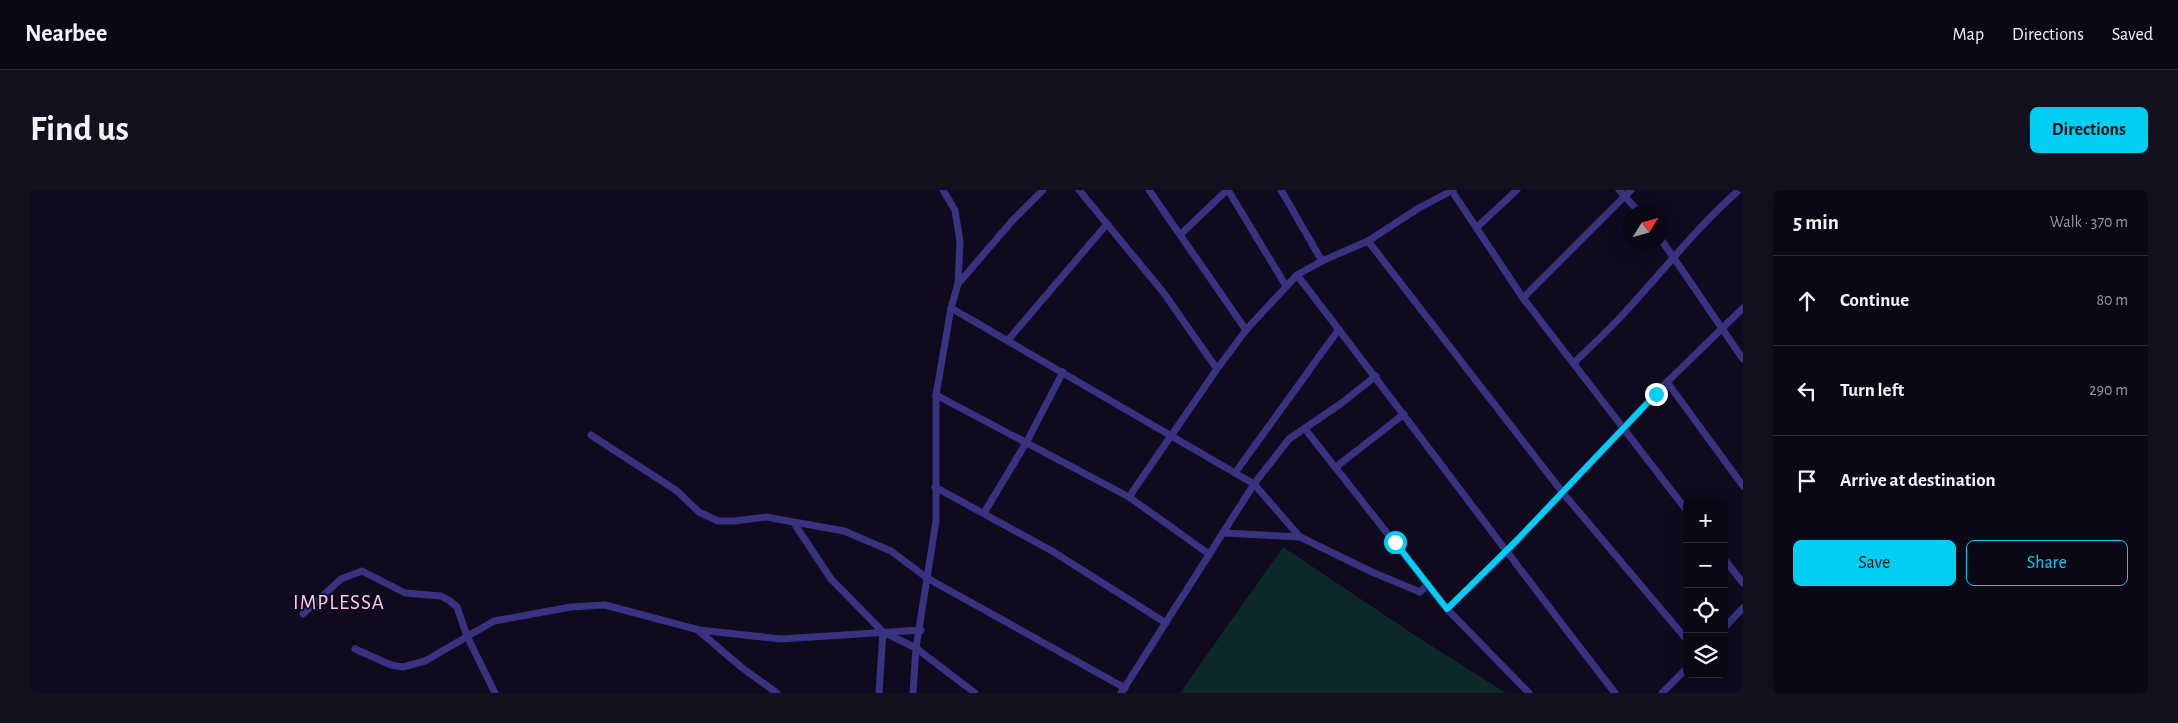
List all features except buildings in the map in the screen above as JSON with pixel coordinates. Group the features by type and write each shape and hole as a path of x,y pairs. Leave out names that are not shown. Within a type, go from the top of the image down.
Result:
{"street":[{"path":"913,693 916,648 921,630 936,521 936,395 951,308 958,284 960,242 955,210 943,190"},
{"path":"958,284 1012,221 1044,190"},
{"path":"1079,190 1163,292 1217,369"},
{"path":"1149,190 1246,330"},
{"path":"1181,234 1227,190 1286,286"},
{"path":"1281,190 1322,261"},
{"path":"1477,227 1517,190"},
{"path":"1619,190 1633,205"},
{"path":"1523,298 1630,190"},
{"path":"1574,363 1626,311 1674,255 1739,190"},
{"path":"1129,497 1246,330 1297,275 1322,261 1368,241 1419,208 1452,191 1523,298 1683,506"},
{"path":"1008,340 1106,224"},
{"path":"1368,241 1563,493 1683,635"},
{"path":"1668,248 1743,359"},
{"path":"1297,275 1376,376 1506,552 1615,693"},
{"path":"951,308 1254,484 1300,537"},
{"path":"1447,609 1506,552 1667,382 1743,308"},
{"path":"1235,474 1339,329"},
{"path":"984,513 1026,443 1063,372"},
{"path":"591,435 677,491 699,512 718,521 735,522 766,517 844,531 891,551 927,578 1123,690 1254,484 1288,439 1305,429 1376,376"},
{"path":"1667,382 1743,486"},
{"path":"936,395 1129,497 1209,554"},
{"path":"1336,468 1404,414"},
{"path":"1305,429 1447,609 1529,693"},
{"path":"935,487 1052,550 1166,623"},
{"path":"794,523 831,579 883,632 916,648 976,693"},
{"path":"1224,533 1300,537 1372,572 1420,592 1428,584"},
{"path":"1728,564 1743,583"},
{"path":"303,614 341,579 362,571 405,593 441,596 457,607 467,636 495,693"},
{"path":"355,649 392,665 403,667 425,661 494,621 571,608 605,605 699,630 781,639 921,630"},
{"path":"1728,624 1743,608"},
{"path":"699,630 741,667 777,693"},
{"path":"878,693 883,632"},
{"path":"1662,693 1683,672"}],"green space":[{"path":"1283,547 1422,640 1506,693 1180,693"}],"district":[{"name":"IMPLESSA","path":"339,602"}],"route":[{"path":"1395,542 1447,609 1506,552 1656,394"}]}
